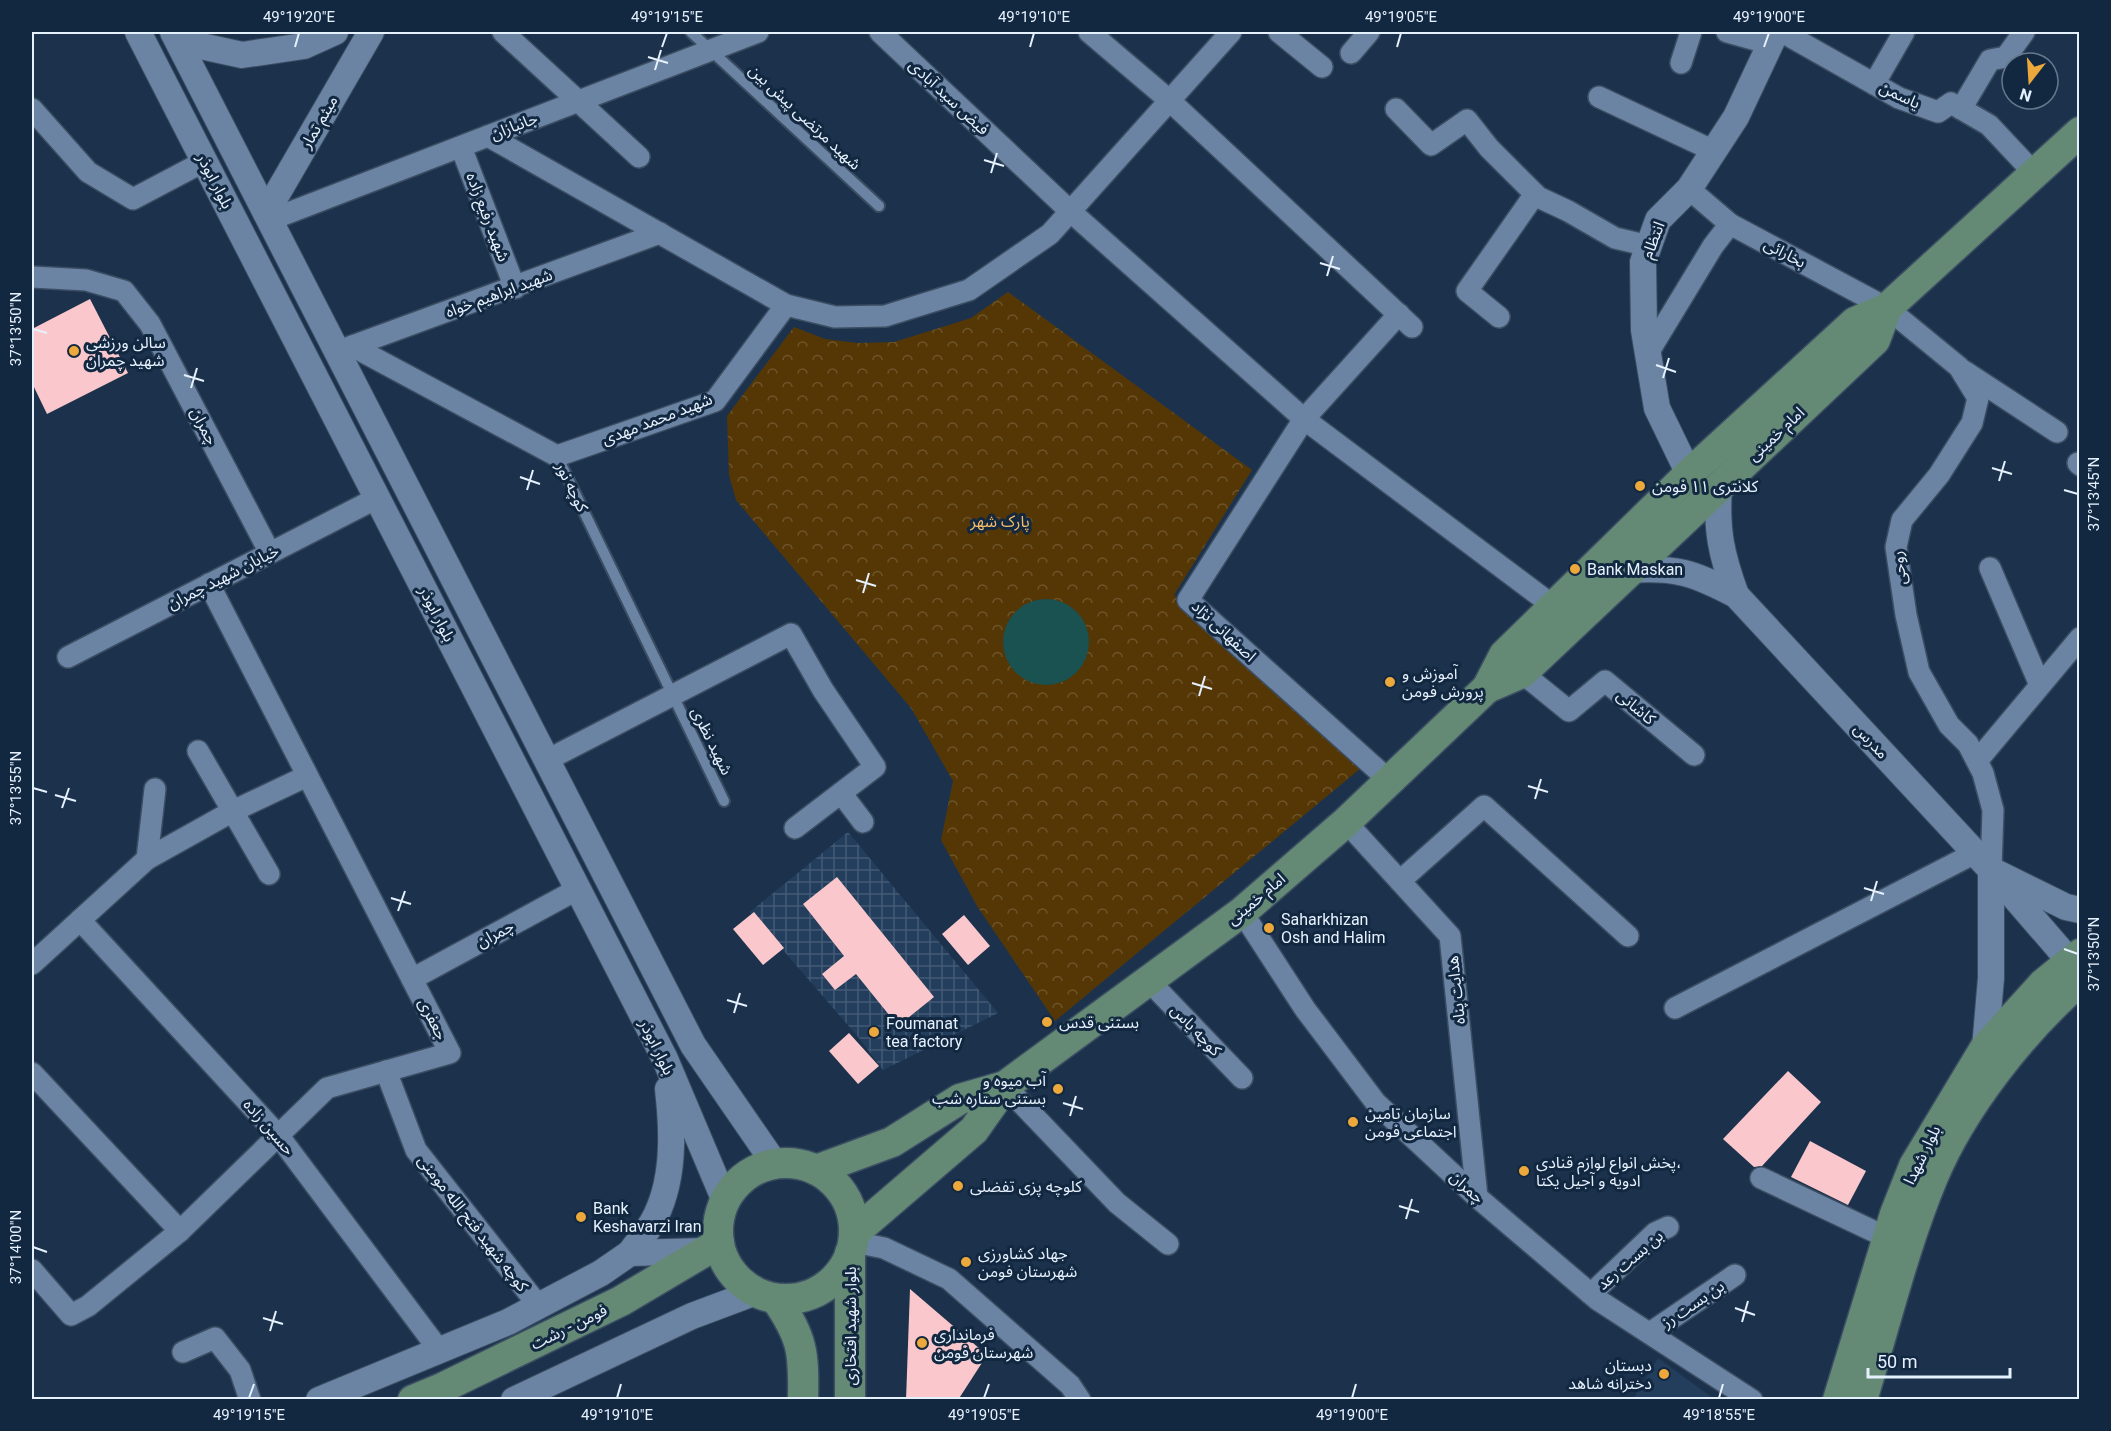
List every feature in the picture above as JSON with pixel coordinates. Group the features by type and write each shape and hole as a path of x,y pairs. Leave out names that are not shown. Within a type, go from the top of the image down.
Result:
{"main road":[{"name":"امام خمینی","path":"853,1243 974,1130 1005,1086 1150,982 1242,912 1391,782 1487,688 1504,655 1552,605 1689,474 1855,322 1887,308 2079,132"},
{"name":"امام خمینی","path":"1487,688 1521,673 1875,340 1887,308"},
{"name":"بلوار شهدا","path":"1838,1400 1888,1238 1914,1166 1984,1048 2043,984 2077,967"},
{"name":"بلوار شهدا","path":"1862,1400 1916,1221 1934,1175 2002,1061 2058,999 2077,967"},
{"name":"امام خمینی","path":"816,1170 892,1142 960,1099 1005,1086"},
{"path":"766,1295 797,1299 818,1292 835,1279 853,1243 854,1220 847,1200 834,1183 816,1170 796,1164 775,1164 754,1171 737,1184 725,1201 712,1247 738,1280 766,1295 795,1326 804,1361 803,1400"},
{"name":"بلوار شهید افتخاری","path":"850,1400 853,1243"},
{"name":"فومن - رشت","path":"413,1400 621,1301 712,1247"}],"street":[{"name":"بلوار ابوذر","path":"138,32 665,1059 725,1201"},
{"path":"176,36 242,55 304,46 335,32"},
{"name":"میثم تمار","path":"268,217 371,32"},
{"path":"503,32 580,100 639,157"},
{"name":"جانبازان","path":"268,217 461,147 758,32"},
{"name":"فیض سید آبادی","path":"879,32 1070,211"},
{"path":"1089,32 1169,100 1405,321 1304,419"},
{"path":"488,136 786,305 835,317 885,316 969,290 1050,234 1231,32"},
{"path":"1279,32 1322,67"},
{"path":"1351,53 1369,32"},
{"path":"1681,63 1691,32"},
{"name":"یاسمن","path":"1727,32 1776,36 1899,98 1938,112 1951,103 1961,109"},
{"path":"1874,84 1905,32"},
{"path":"2024,32 2006,57 1990,60 1961,109 1989,125 2035,174"},
{"name":"بلوار ابوذر","path":"176,36 268,217 345,349 405,483 693,1045 775,1164"},
{"name":"انتظام","path":"1689,474 1657,408 1644,330 1643,262 1658,220 1689,189 1736,117 1776,36"},
{"path":"1599,97 1714,151"},
{"path":"32,109 88,171 133,199 205,161"},
{"path":"1396,109 1431,145 1467,120 1489,148 1535,194 1615,238 1649,246"},
{"name":"شهید رفیع زاده","path":"461,147 515,288"},
{"name":"بخارائی","path":"1689,189 1730,224 1887,308"},
{"path":"1499,317 1467,291 1535,194"},
{"path":"1070,211 1304,419 1552,605"},
{"path":"1648,353 1713,246 1730,224"},
{"name":"شهید ابراهیم خواه","path":"345,349 660,233"},
{"name":"چمران","path":"32,278 87,280 124,291 150,324 270,553"},
{"name":"شهید محمد مهدی","path":"557,456 715,401 786,305"},
{"name":"روحی","path":"1887,308 1959,367 1978,398 1972,423 1939,476 1902,520 1896,548 1906,615 1919,672 1949,725 1968,744 1977,761 1993,810 1983,862"},
{"name":"کوچه نور","path":"345,349 557,456"},
{"path":"1959,367 2056,432"},
{"name":"اصفهانی نژاد","path":"1304,419 1188,600 1391,782"},
{"path":"377,498 405,483"},
{"path":"1719,486 1716,521 1723,559 1736,595"},
{"name":"خیابان شهید چمران","path":"68,657 377,498"},
{"name":"مدرس","path":"1629,570 1665,568 1702,577 1736,595 2077,967"},
{"path":"1990,568 2040,685"},
{"name":"جعفری","path":"32,1270 71,1315 88,1306 180,1231 327,1088 450,1053 209,584"},
{"path":"547,760 791,634 823,690 875,767 795,828"},
{"path":"1977,761 2079,638"},
{"name":"کاشانی","path":"1521,673 1569,711 1605,681 1694,756"},
{"path":"198,751 269,874"},
{"path":"34,957 80,920 147,859 233,811 308,776"},
{"path":"147,859 155,789"},
{"path":"841,794 863,822"},
{"path":"1400,881 1484,806 1628,936"},
{"name":"هدایت پناه","path":"1346,822 1450,936 1477,1197"},
{"path":"1983,862 2066,907 2079,910"},
{"path":"1675,1008 1983,862"},
{"path":"1983,862 1991,978 1984,1048"},
{"name":"چمران","path":"412,979 578,889"},
{"name":"چمران","path":"1242,912 1305,1009 1376,1103 1477,1197 1591,1294 1752,1400"},
{"name":"حسین زاده","path":"80,920 278,1135 439,1350"},
{"name":"کوچه یاس","path":"1150,982 1242,1078"},
{"path":"319,1400 508,1322 601,1272 630,1253 653,1221 669,1175 672,1125 665,1059"},
{"name":"کوچه شهید فتح الله مومنی","path":"386,1071 416,1150 538,1305"},
{"path":"32,1073 180,1231"},
{"path":"1005,1086 1117,1203 1168,1244"},
{"path":"1761,1178 1888,1238"},
{"name":"بن بست رعد","path":"1591,1294 1655,1233 1668,1227"},
{"path":"853,1243 884,1248 949,1279 1070,1385 1080,1400"},
{"path":"630,1253 712,1247"},
{"name":"بن بست رز","path":"1650,1334 1736,1275"},
{"path":"514,1400 692,1316 766,1295"},
{"path":"183,1352 215,1338 240,1370 250,1400"}],"lane":[{"name":"شهید مرتضی پیش بین","path":"691,32 879,206"},
{"name":"کوچه نور","path":"557,456 673,695"},
{"name":"شهید نظری","path":"673,695 724,801"}],"shaded area":[{"path":"1046,599 1070,606 1082,618 1089,642 1082,666 1070,678 1046,685 1022,678 1010,666 1003,642 1010,618 1022,606"},
{"path":"848,832 998,1013 883,1070 859,1038 750,912"},
{"name":"دبستان دخترانه شاهد","path":"1658,1358 1714,1399 1633,1399"}],"green space":[{"name":"پارک شهر","path":"1008,292 1252,470 1174,595 1301,707 1361,768 1055,1021 977,906 941,840 953,781 911,708 736,500 729,475 727,416 794,327 825,339 858,343 894,342 971,318"}],"building":[{"name":"سالن ورزشی شهید چمران","path":"90,299 128,373 47,414 32,383 32,329"},
{"path":"837,877 934,997 898,1026 856,974 835,990 822,974 844,956 803,904"},
{"path":"754,912 784,948 763,965 733,929"},
{"path":"964,915 990,946 968,965 942,934"},
{"path":"849,1033 879,1066 858,1084 829,1051"},
{"path":"1788,1071 1821,1102 1762,1166 1754,1167 1723,1139"},
{"path":"1810,1141 1866,1171 1848,1205 1791,1177"},
{"path":"910,1289 987,1355 958,1400 906,1400"}],"place":[{"name":"سالن ورزشی شهید چمران","path":"74,351"},
{"name":"کلانتری ۱۱ فومن","path":"1640,486"},
{"name":"Bank Maskan","path":"1575,569"},
{"name":"آموزش و پرورش فومن","path":"1390,682"},
{"name":"Saharkhizan Osh and Halim","path":"1269,928"},
{"name":"بستنی قدس","path":"1047,1022"},
{"name":"Foumanat tea factory","path":"874,1032"},
{"name":"آب میوه و بستنی ستاره شب","path":"1058,1089"},
{"name":"سازمان تامین اجتماعی فومن","path":"1353,1122"},
{"name":"پخش انواع لوازم قنادی، ادویه و آجیل یکتا","path":"1524,1171"},
{"name":"کلوچه پزی تفضلی","path":"958,1186"},
{"name":"Bank Keshavarzi Iran","path":"581,1217"},
{"name":"جهاد کشاورزی شهرستان فومن","path":"966,1262"},
{"name":"فرمانداری شهرستان فومن","path":"922,1343"},
{"name":"دبستان دخترانه شاهد","path":"1664,1374"}]}
